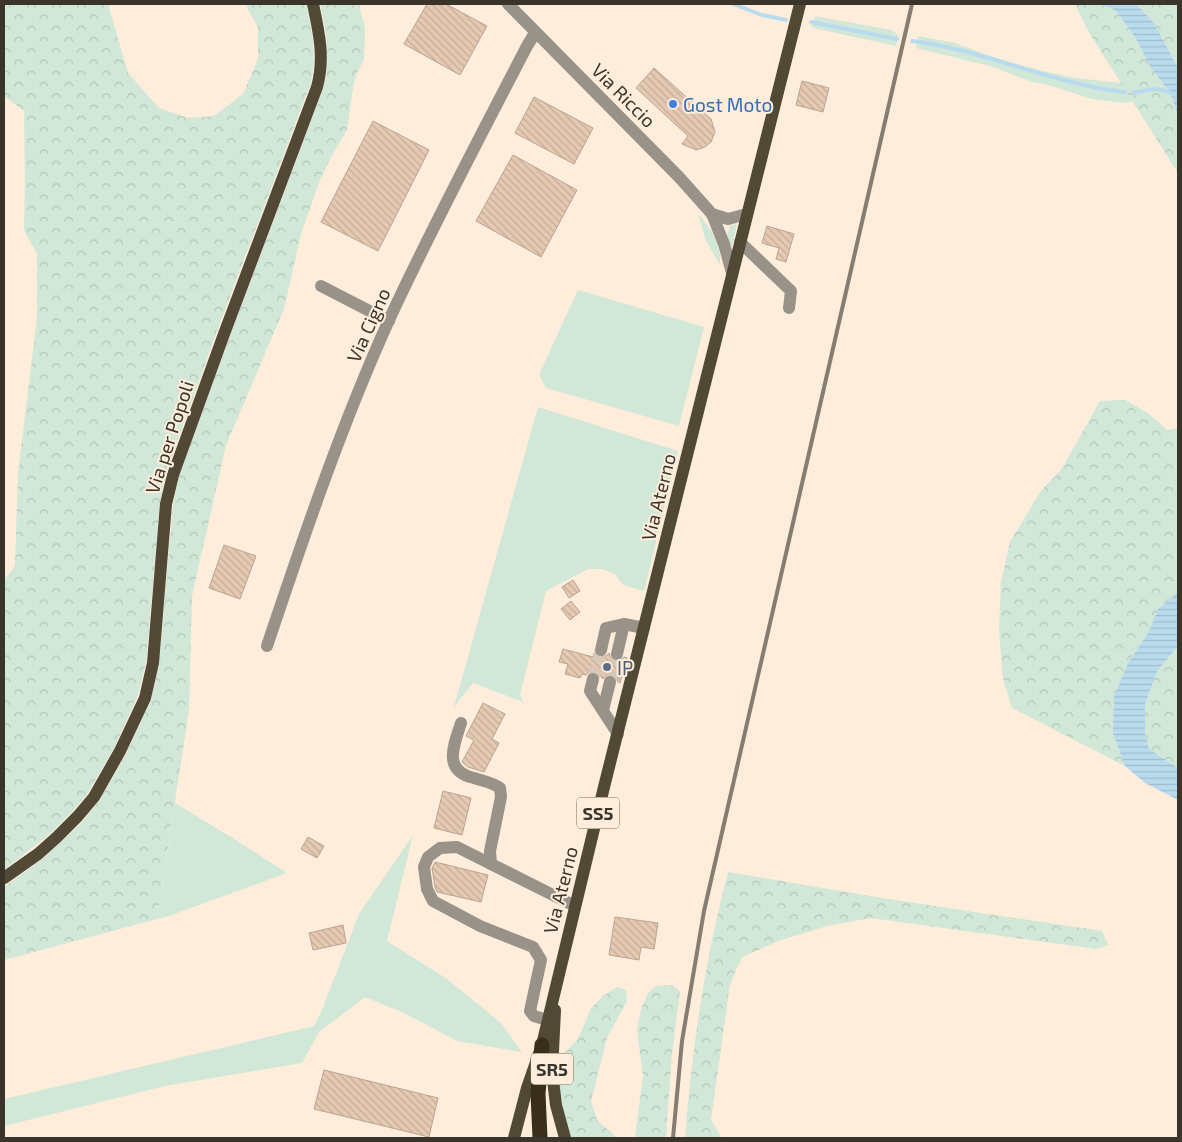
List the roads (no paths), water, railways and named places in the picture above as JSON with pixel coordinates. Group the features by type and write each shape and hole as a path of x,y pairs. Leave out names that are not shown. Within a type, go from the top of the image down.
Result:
{"highway":[{"path":"540,1138 538,1094 542,1046"}],"main road":[{"name":"Via per Popoli","path":"4,878 38,854 56,838 94,797 120,752 145,698 153,663 166,504 173,474 316,87 322,56 320,33 313,4"},
{"name":"Via Aterno","path":"514,1138 526,1088 542,1046 575,906 800,4"},
{"name":"Via Aterno","path":"552,999 556,1014 552,1055 553,1080 556,1105 566,1138"}],"lane":[{"name":"Via Riccio","path":"508,4 672,170 712,214 724,244 732,274"},
{"name":"Via Cigno","path":"267,646 329,465 389,321 460,173 535,33"},
{"path":"712,214 728,219 747,214"},
{"path":"740,242 791,291 789,308"},
{"path":"321,286 389,321"},
{"path":"601,650 606,628 624,624 644,628"},
{"path":"617,654 624,624"},
{"path":"593,679 590,691 618,734"},
{"path":"603,710 610,682"},
{"path":"461,723 452,758 455,766 467,777 494,784 500,788 490,851 491,864"},
{"path":"547,1020 534,1016 530,1011 541,960 532,947 480,926 433,902 427,889 424,867 428,857 440,848 457,846 575,906"}],"water":[{"path":"1100,4 1136,4 1154,23 1178,68 1178,116 1171,94 1151,68 1135,37 1115,10"},
{"path":"1178,592 1178,646 1157,671 1145,704 1145,735 1149,749 1178,768 1178,800 1145,783 1125,766 1113,733 1114,697 1128,663 1148,633 1158,609"}],"waterway":[{"path":"733,4 762,15 786,20"},
{"path":"811,22 897,39"},
{"path":"912,41 939,45 1071,82 1125,92"},
{"path":"1133,93 1153,89 1163,90 1178,96"}],"tunnel":[{"path":"593,679 601,650"},
{"path":"610,682 617,654"}],"railway":[{"path":"673,1138 682,1041 704,911 912,4"}],"place":[{"name":"Gost Moto","path":"673,104"},
{"name":"IP","path":"607,667"}]}
